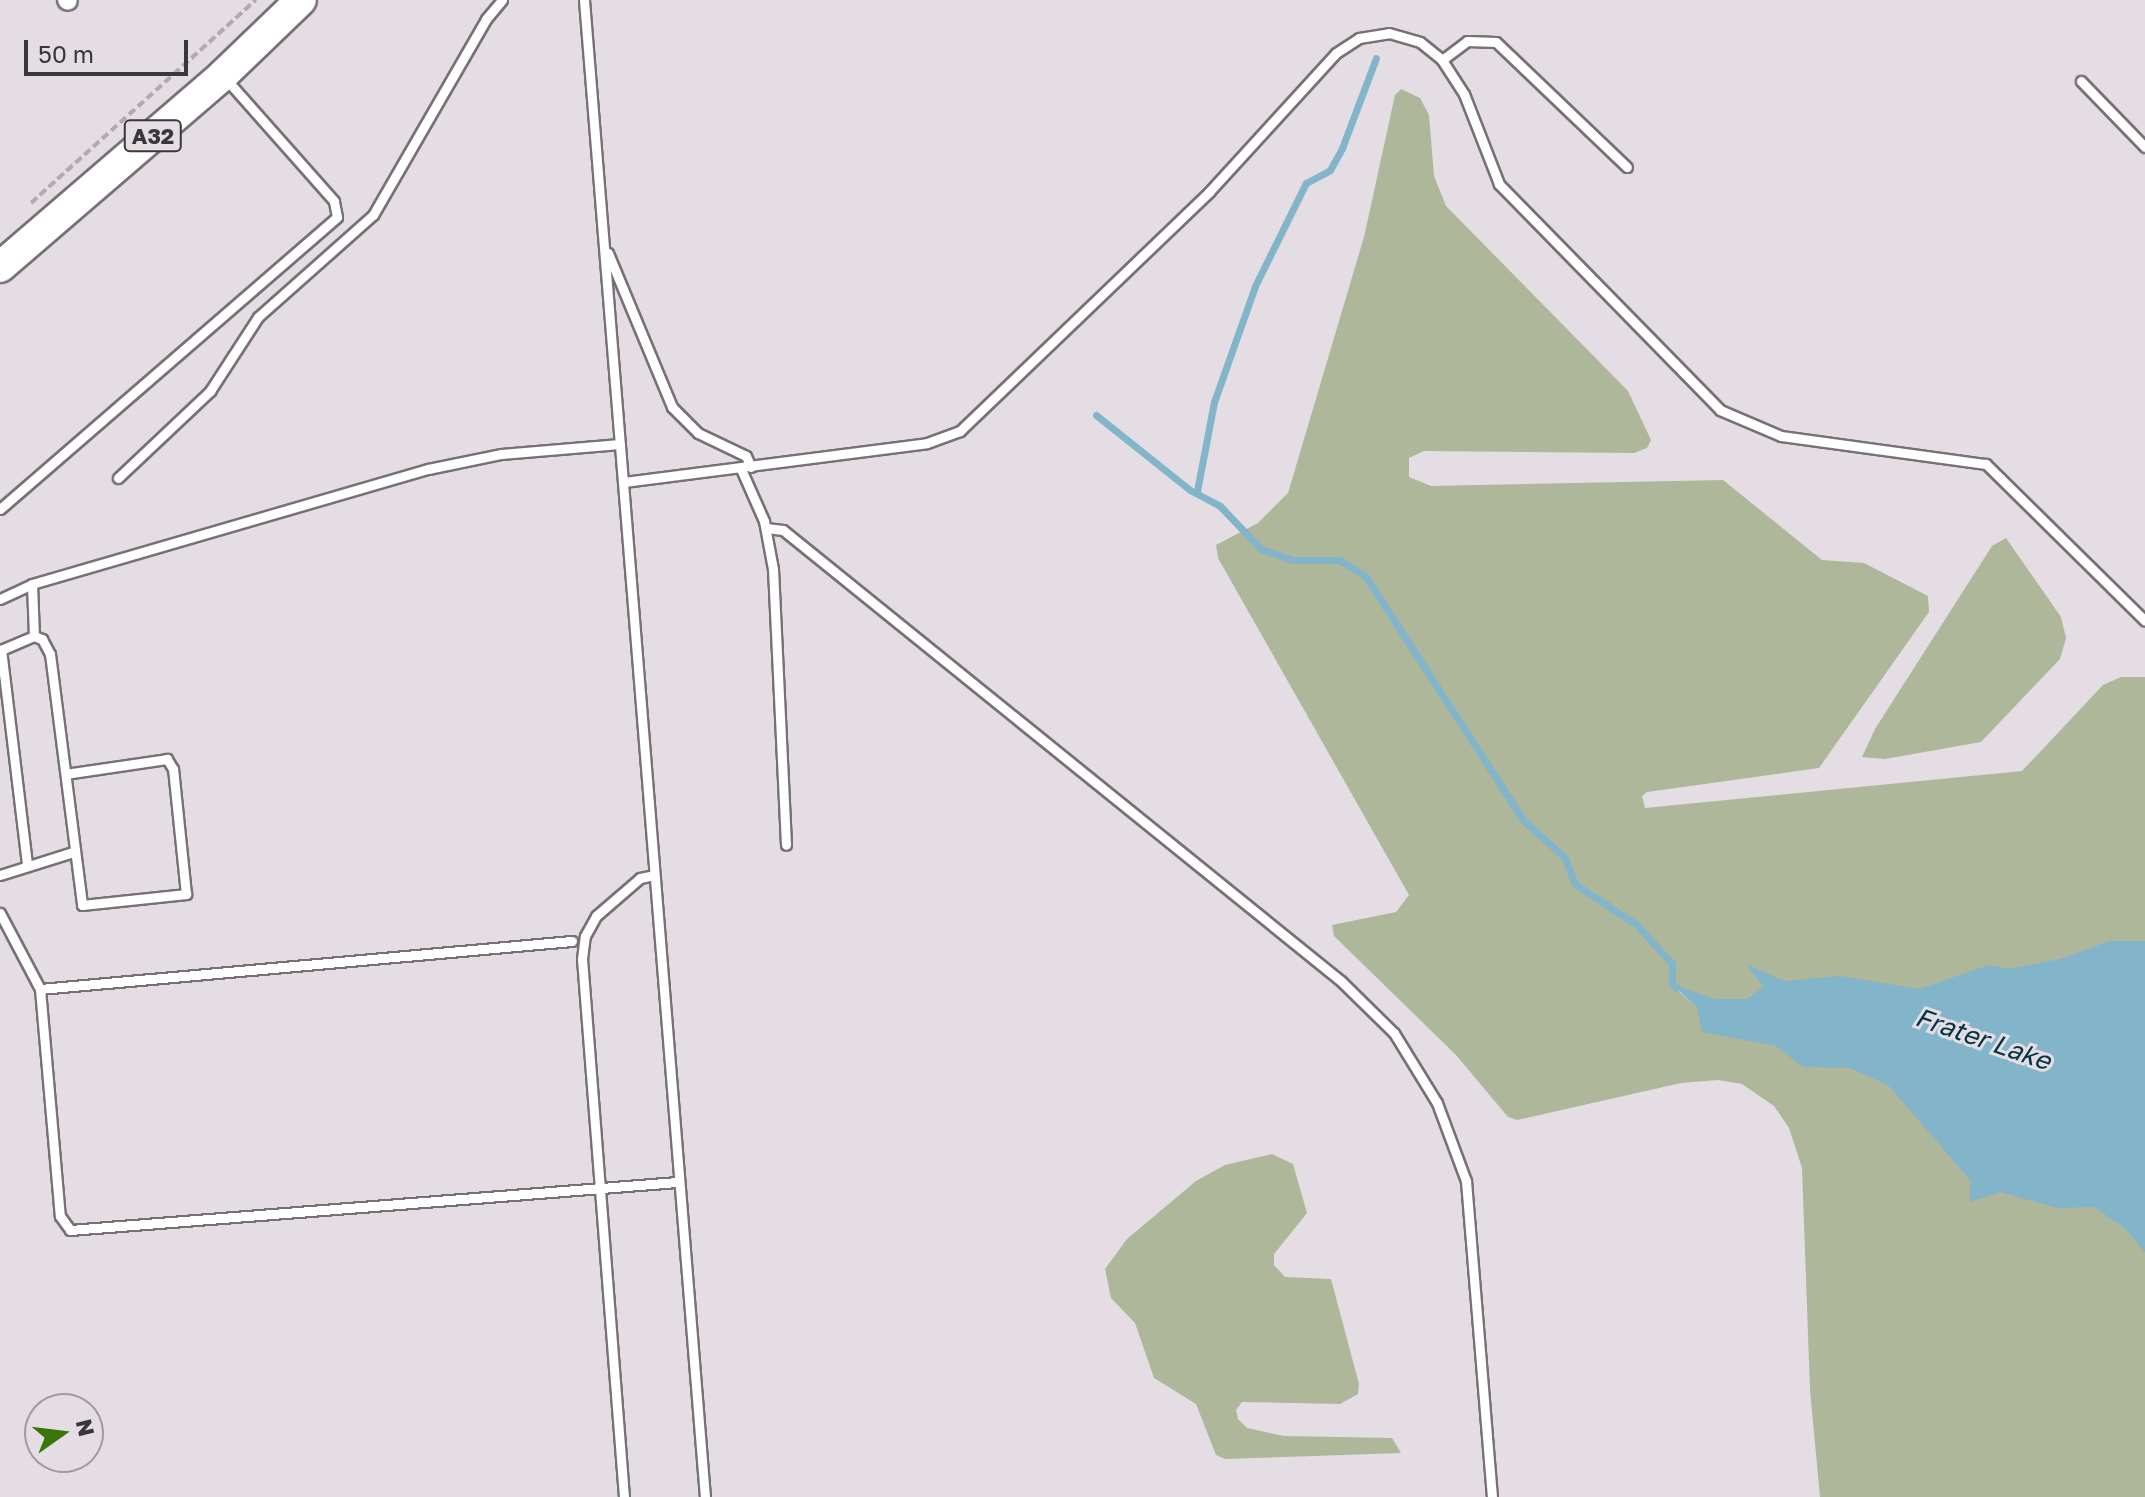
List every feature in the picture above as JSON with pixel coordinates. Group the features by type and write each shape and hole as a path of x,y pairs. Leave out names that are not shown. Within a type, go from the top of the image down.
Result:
{"main road":[{"name":"A32","path":"0,267 223,75 301,0"}],"lane":[{"path":"584,0 677,1182 705,1497"},
{"path":"118,478 210,391 258,317 373,215 499,2"},
{"path":"624,482 927,443 960,431 1209,192 1340,49 1367,35 1396,33 1425,45 1442,60 1464,94 1499,184 1720,410 1781,436 1986,464 2145,621"},
{"path":"1442,60 1474,39 1496,42 1627,167"},
{"path":"0,509 337,217 334,201 223,75"},
{"path":"2081,81 2145,147"},
{"path":"602,234 668,400 688,425 746,456 746,468 766,528 778,633 786,845"},
{"path":"0,599 32,584 437,467 501,454 620,444"},
{"path":"766,528 783,530 1341,981 1394,1033 1437,1103 1466,1181 1492,1497"},
{"path":"32,584 34,636"},
{"path":"27,864 1,650 34,636 42,639 50,654 82,905 186,894 173,769 167,759 66,774"},
{"path":"0,875 73,852"},
{"path":"624,1497 599,1188 584,942 603,908 640,878 654,875"},
{"path":"0,913 40,989 60,1216 70,1230 677,1182"},
{"path":"40,989 572,941"}],"path":[{"path":"23,210 256,0"}],"green space":[{"path":"1401,89 1420,98 1429,115 1434,176 1446,206 1628,391 1651,440 1647,448 1634,453 1424,451 1409,458 1409,477 1431,486 1723,480 1822,560 1864,563 1928,596 1929,612 1819,768 1647,792 1642,796 1645,808 2022,771 2103,685 2121,677 2145,677 2145,1112 1766,1018 1673,986 1697,1008 2145,1135 2145,1497 1820,1497 1810,1390 1802,1168 1789,1128 1774,1106 1742,1084 1718,1080 1681,1083 1517,1120 1508,1117 1456,1055 1334,936 1332,925 1396,912 1409,895 1218,558 1216,545 1258,523 1288,493 1364,237 1395,95"},
{"path":"2006,538 2061,617 2066,638 2060,659 1981,742 1885,759 1862,757 1875,729 1992,546"},
{"path":"1272,1154 1293,1164 1307,1213 1274,1254 1274,1265 1285,1277 1331,1279 1359,1384 1358,1394 1340,1404 1242,1402 1236,1410 1238,1419 1247,1428 1284,1436 1392,1438 1401,1453 1225,1459 1216,1455 1196,1404 1154,1378 1135,1323 1111,1298 1105,1269 1127,1239 1196,1181 1225,1165"}],"water":[{"name":"Frater Lake","path":"2109,941 2145,941 2145,1253 2126,1229 2094,1207 2057,1208 2001,1192 1970,1202 1970,1180 1888,1085 1850,1068 1803,1067 1776,1046 1702,1032 1697,1008 1672,984 1715,999 1747,999 1763,987 1746,964 1784,981 1840,976 1919,989 1989,965 2008,969 2061,959"}],"waterway":[{"path":"1197,491 1214,402 1255,286 1306,183 1330,170 1342,148 1376,58"},
{"path":"1096,415 1190,490 1220,506 1261,549 1293,560 1340,560 1366,577 1523,820 1565,858 1575,884 1637,925 1672,964 1672,984 1677,988"}]}
